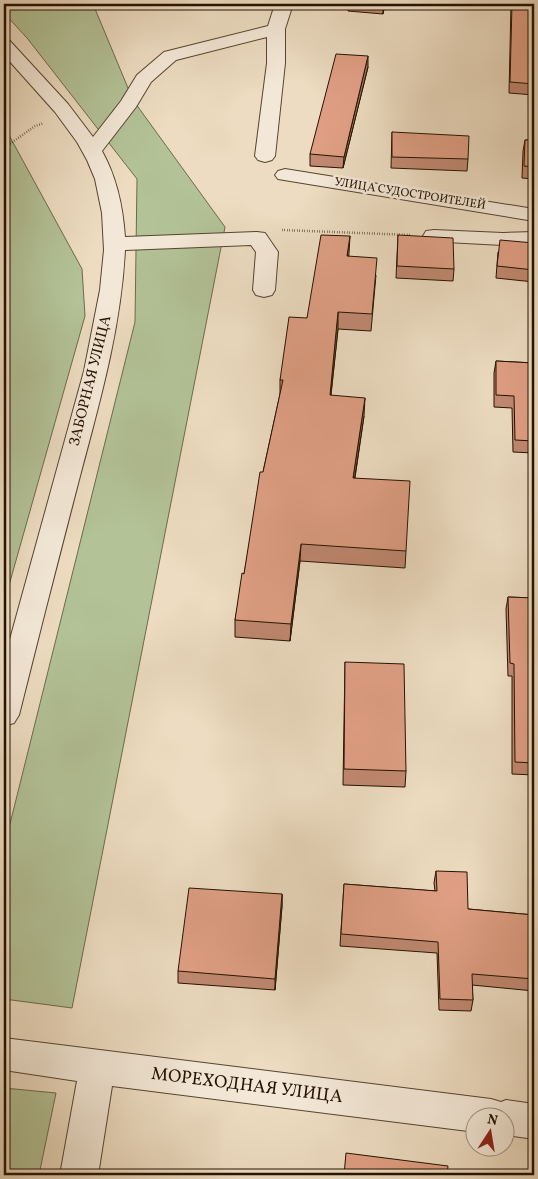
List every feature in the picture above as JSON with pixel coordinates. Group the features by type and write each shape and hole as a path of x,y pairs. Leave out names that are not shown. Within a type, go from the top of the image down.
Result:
{"street":[{"path":"265,156 276,63 276,29 284,4"},
{"path":"93,150 144,79 170,56 276,29"},
{"name":"ЗАБОРНАЯ УЛИЦА","path":"4,45 66,114 93,150 105,179 114,210 115,244 107,327 4,715"},
{"name":"УЛИЦА СУДОСТРОИТЕЛЕЙ","path":"285,175 534,215"},
{"path":"434,236 503,239 534,238"},
{"path":"115,244 257,238 267,252 264,290"},
{"name":"МОРЕХОДНАЯ УЛИЦА","path":"4,1054 97,1068 466,1113"},
{"path":"78,1175 97,1068"},
{"path":"516,1119 534,1122"}],"path":[{"path":"4,148 35,126 66,114"},
{"path":"257,238 277,230 434,236"}],"green space":[{"path":"4,4 93,4 133,100 225,227 72,1008 4,999 4,848 135,322 137,179 27,38 4,13"},
{"path":"4,126 82,269 85,316 4,603"},
{"path":"4,1088 56,1093 39,1175 4,1175"}],"building":[{"path":"512,4 534,4 534,84 510,82"},
{"path":"336,54 368,56 344,157 310,154"},
{"path":"392,132 469,136 468,159 392,157"},
{"path":"525,140 534,140 534,167 524,166"},
{"path":"321,235 350,236 347,256 377,258 372,314 338,312 330,395 365,398 353,478 410,481 406,551 301,544 291,624 235,620 260,472 263,472 283,380 280,380 289,317 307,318"},
{"path":"398,235 453,238 454,269 397,266"},
{"path":"500,240 534,243 534,270 497,266"},
{"path":"496,361 534,363 534,441 515,440 514,396 496,395"},
{"path":"508,597 534,598 534,763 515,762 514,664 510,663"},
{"path":"345,662 404,664 406,771 344,769"},
{"path":"436,871 467,872 468,909 534,915 534,979 472,974 473,1000 440,999 438,942 341,934 344,884 437,891"},
{"path":"189,888 282,894 275,979 178,971"},
{"path":"346,1153 448,1166 447,1175 344,1175"}]}
